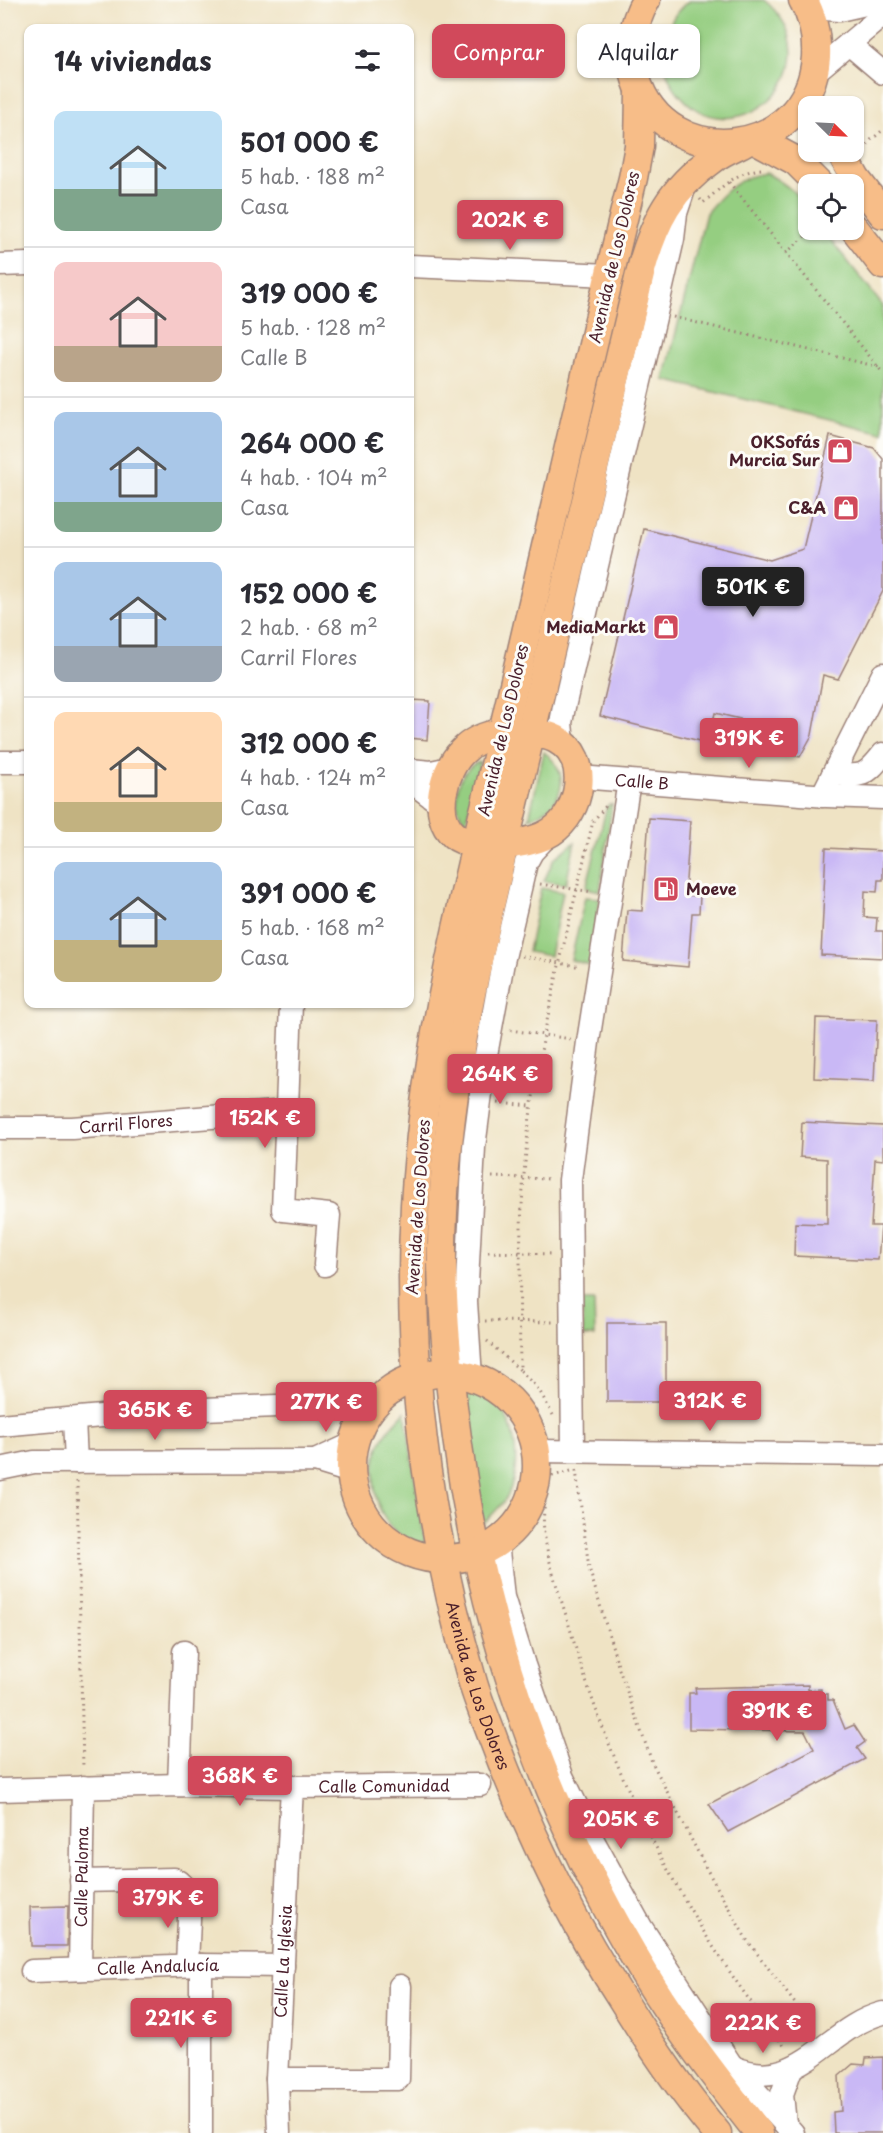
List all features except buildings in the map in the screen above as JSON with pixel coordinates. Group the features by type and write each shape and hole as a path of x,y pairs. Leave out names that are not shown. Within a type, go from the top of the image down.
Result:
{"main road":[{"path":"646,0 637,18 632,42 632,67 640,91 657,116 681,133 709,143 748,141 796,161 802,174"},
{"path":"805,4 817,39 815,89"},
{"name":"Avenida de Los Dolores","path":"779,2130 715,2078 674,2019 636,1960 599,1894 562,1817 535,1752 495,1633 487,1548 460,1464 460,1375 442,1304 442,1258 443,1209 452,1104 475,977 640,270 650,239 664,209 692,191 713,158 778,127 815,89"},
{"name":"Avenida de Los Dolores","path":"640,91 639,146 633,178 476,843 437,1021 421,1134 415,1203 412,1296 417,1377 427,1473 442,1559 474,1686 530,1830 566,1904 646,2038 690,2102 717,2133"},
{"path":"847,162 856,179 883,214"},
{"path":"863,240 883,265"},
{"path":"531,734 549,736 562,743 574,757 579,777 578,790 572,808 564,820 552,832 533,840 476,843 454,836 445,821 442,805 444,785 450,768 463,751 486,735 531,734"},
{"path":"460,1375 490,1385 507,1397 525,1422 536,1450 536,1477 530,1502 516,1524 487,1548 459,1558 428,1558 408,1552 386,1539 368,1520 356,1497 351,1472 354,1443 365,1417 383,1396 400,1384 417,1377 460,1375"}],"street":[{"path":"805,4 839,10 883,0"},
{"path":"815,89 849,44 883,15"},
{"path":"849,44 883,73"},
{"path":"562,743 561,723 564,707 673,239 676,213 692,191"},
{"path":"0,265 24,264"},
{"path":"414,266 609,275"},
{"path":"822,796 883,674"},
{"path":"833,774 854,776 868,772 883,754"},
{"path":"0,762 24,762"},
{"path":"414,770 431,772 450,768"},
{"name":"Calle B","path":"579,777 822,796 883,798"},
{"path":"574,1460 570,1322 570,1180 588,1042 611,895 621,781"},
{"path":"414,784 442,805"},
{"path":"460,1375 474,1147 486,1055 503,962 526,863 532,852 552,832"},
{"path":"291,1008 283,1210 329,1215 325,1265"},
{"name":"Carril Flores","path":"0,1128 72,1128 287,1111"},
{"path":"0,1425 158,1411 324,1404"},
{"path":"74,1419 76,1462"},
{"path":"315,1461 354,1443"},
{"path":"536,1450 574,1460 883,1455"},
{"path":"0,1469 34,1462 315,1461 351,1472"},
{"path":"487,1548 562,1776 594,1842 641,1927 733,2067 779,2130"},
{"path":"179,1785 184,1652"},
{"name":"Calle Comunidad","path":"0,1790 179,1785 292,1787 480,1785"},
{"name":"Calle Paloma","path":"80,1969 83,1787"},
{"name":"Calle La Iglesia","path":"279,2133 277,2079 292,1787"},
{"path":"81,1881 174,1879 185,1887 190,1896 201,2133"},
{"name":"Calle Andalucía","path":"32,1971 194,1965 283,1966"},
{"path":"277,2079 398,2079 400,1986"},
{"path":"733,2067 757,2074 776,2074 795,2066 858,2021 883,2013"},
{"path":"779,2130 782,2094 795,2066"}],"path":[{"path":"692,191 703,203 741,174 754,170 772,171"},
{"path":"729,182 883,373"},
{"path":"786,253 801,240"},
{"path":"656,313 879,368"},
{"path":"520,1370 520,1252 524,1179 543,1034 593,821 614,797 621,781"},
{"path":"535,884 611,895"},
{"path":"518,966 520,955 599,972"},
{"path":"505,1029 588,1042"},
{"path":"496,1102 532,1106"},
{"path":"487,1177 570,1180"},
{"path":"483,1252 570,1254"},
{"path":"480,1321 570,1322"},
{"path":"486,1341 539,1390 557,1423 572,1428"},
{"path":"795,2066 732,1977 664,1864 594,1708 553,1571 544,1531 549,1477 574,1460 589,1568 619,1670 652,1762 706,1868 747,1940 826,2044"},
{"path":"76,1462 79,1516 83,1787"}],"green space":[{"path":"691,0 764,0 785,25 792,52 787,76 773,97 752,111 729,118 704,113 681,96 669,78 700,78 700,24 670,24 684,5"},
{"path":"766,173 795,193 798,197 798,240 831,240 883,306 883,433 664,380 706,213 732,186"},
{"path":"544,752 559,771 560,790 549,807 529,818"},
{"path":"480,762 466,822 458,807 458,788 466,771 472,765"},
{"path":"612,804 600,891 586,888 607,806"},
{"path":"575,842 566,884 544,881 554,859"},
{"path":"541,888 563,892 550,956 528,952"},
{"path":"585,897 600,898 590,965 571,960"},
{"path":"582,1301 594,1301 595,1336 583,1336"},
{"path":"464,1388 480,1391 493,1399 503,1410 514,1440 515,1472 509,1493 503,1503 483,1524"},
{"path":"405,1412 425,1542 410,1540 398,1533 388,1523 376,1496 374,1467 379,1447 388,1431"}],"place":[{"name":"OKSofás Murcia Sur","path":"840,451"},
{"name":"C&A","path":"846,508"},
{"name":"MediaMarkt","path":"666,627"},
{"name":"Moeve","path":"666,889"}]}
